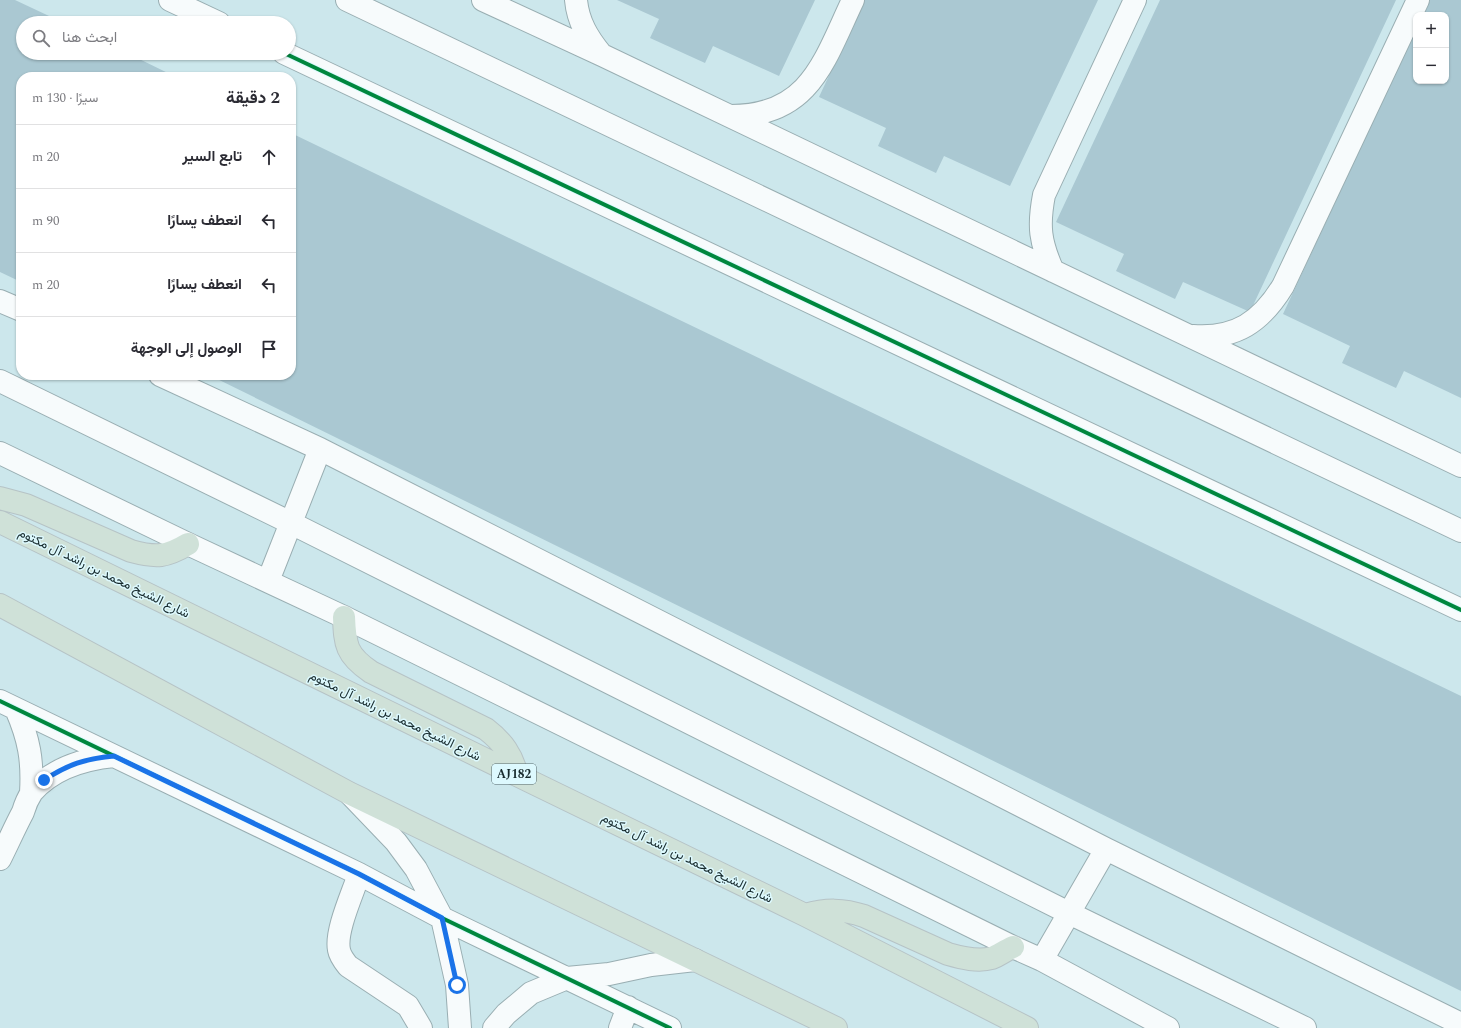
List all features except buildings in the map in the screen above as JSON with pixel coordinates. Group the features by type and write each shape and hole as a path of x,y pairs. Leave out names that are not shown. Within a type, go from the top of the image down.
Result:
{"highway":[{"path":"0,498 26,505 131,551 144,555 158,556 172,553 188,544"},
{"name":"شارع الشيخ محمد بن راشد آل مكتوم","path":"0,522 805,915 1027,1028"},
{"path":"0,605 349,793 836,1028"},
{"path":"344,617 345,640 355,659 362,666 371,672 486,729 499,740 510,754 517,775"},
{"path":"805,915 819,911 835,910 850,912 864,916 948,954 962,958 993,958 1013,947"}],"street":[{"path":"170,0 204,16"},
{"path":"347,0 1461,531"},
{"path":"483,0 602,55 1461,466"},
{"path":"576,0 582,25 590,41 602,55"},
{"path":"729,116 749,116 767,112 785,104 801,93 814,78 824,62 853,0"},
{"path":"1053,271 1045,253 1040,234 1040,214 1044,195 1135,0"},
{"path":"1188,336 1208,337 1226,334 1260,316 1273,302 1286,279 1418,0"},
{"path":"296,59 1461,610"},
{"path":"0,301 16,308"},
{"path":"171,380 320,449 1106,849 1461,1024"},
{"path":"0,381 291,523 1069,913 1305,1028"},
{"path":"268,581 320,449"},
{"path":"0,453 188,544 344,617 1042,960 1168,1028"},
{"path":"8,705 359,874 442,918 670,1028"},
{"path":"8,705 24,730 31,758 31,793"},
{"path":"0,859 31,793 44,780 77,762 114,756"},
{"path":"349,793 396,842 416,869 442,918 457,985 460,1028"},
{"path":"1042,960 1106,849"},
{"path":"359,874 339,934 339,951 342,959 348,966 408,1006 421,1028"},
{"path":"494,1028 506,1014 531,993 567,978 609,974 651,965 695,960"},
{"path":"620,1028 628,1007"}],"cycle path":[{"path":"296,59 1461,610"},
{"path":"0,701 359,874 442,918 670,1028"}],"route":[{"path":"44,780 77,762 114,756 359,874 442,918 457,985"}]}
